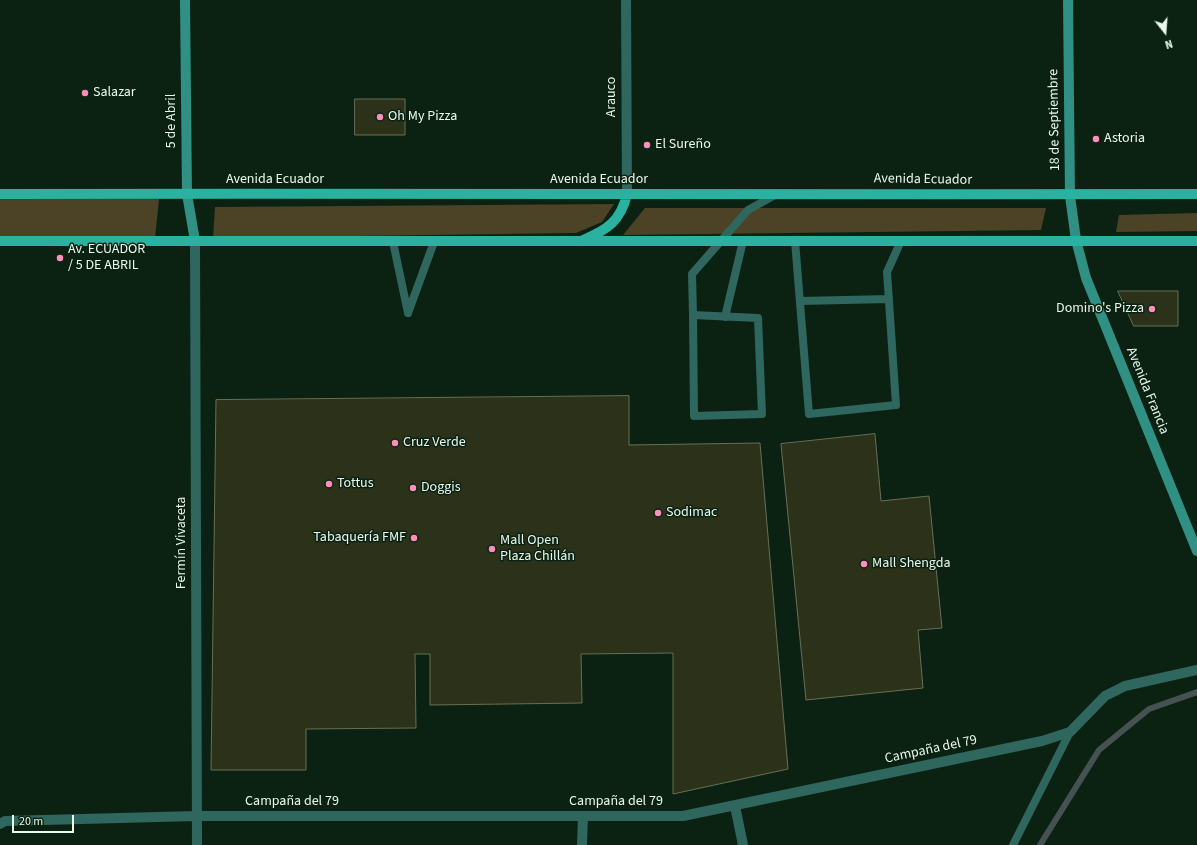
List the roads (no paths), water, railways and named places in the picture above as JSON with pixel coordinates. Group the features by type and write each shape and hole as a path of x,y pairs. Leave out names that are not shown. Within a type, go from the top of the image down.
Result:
{"main road":[{"name":"Avenida Ecuador","path":"0,194 779,194 1070,196 1197,194"},
{"path":"579,242 598,234 617,219 624,208 627,194"},
{"path":"0,241 1197,241"}],"street":[{"name":"5 de Abril","path":"185,0 186,194 195,242"},
{"name":"Arauco","path":"626,0 627,194"},
{"name":"18 de Septiembre","path":"1068,0 1070,196 1076,240"},
{"name":"Avenida Francia","path":"1076,240 1086,278 1197,551"},
{"name":"Fermín Vivaceta","path":"195,242 197,845"},
{"name":"Campaña del 79","path":"3,823 197,816 683,816 1042,741 1070,732 1105,696 1125,686 1197,670"},
{"path":"735,806 743,845"},
{"path":"582,845 583,816"}],"lane":[{"path":"693,315 758,318 762,414 694,416 692,274 748,210 763,200 779,194"},
{"path":"725,316 743,241"},
{"path":"795,241 809,414 896,405 888,272 901,241"},
{"path":"393,242 408,313 434,242"},
{"path":"800,301 889,299"},
{"path":"1013,845 1070,732"}],"waterway":[{"path":"1040,845 1099,750 1149,709 1197,692"}],"place":[{"name":"Salazar","path":"85,93"},
{"name":"Oh My Pizza","path":"380,117"},
{"name":"Astoria","path":"1096,139"},
{"name":"El Sureño","path":"647,145"},
{"name":"Av. ECUADOR / 5 DE ABRIL","path":"60,258"},
{"name":"Domino's Pizza","path":"1152,309"},
{"name":"Cruz Verde","path":"395,443"},
{"name":"Tottus","path":"329,484"},
{"name":"Doggis","path":"413,488"},
{"name":"Sodimac","path":"658,513"},
{"name":"Tabaquería FMF","path":"414,538"},
{"name":"Mall Open Plaza Chillán","path":"492,549"},
{"name":"Mall Shengda","path":"864,564"}]}
